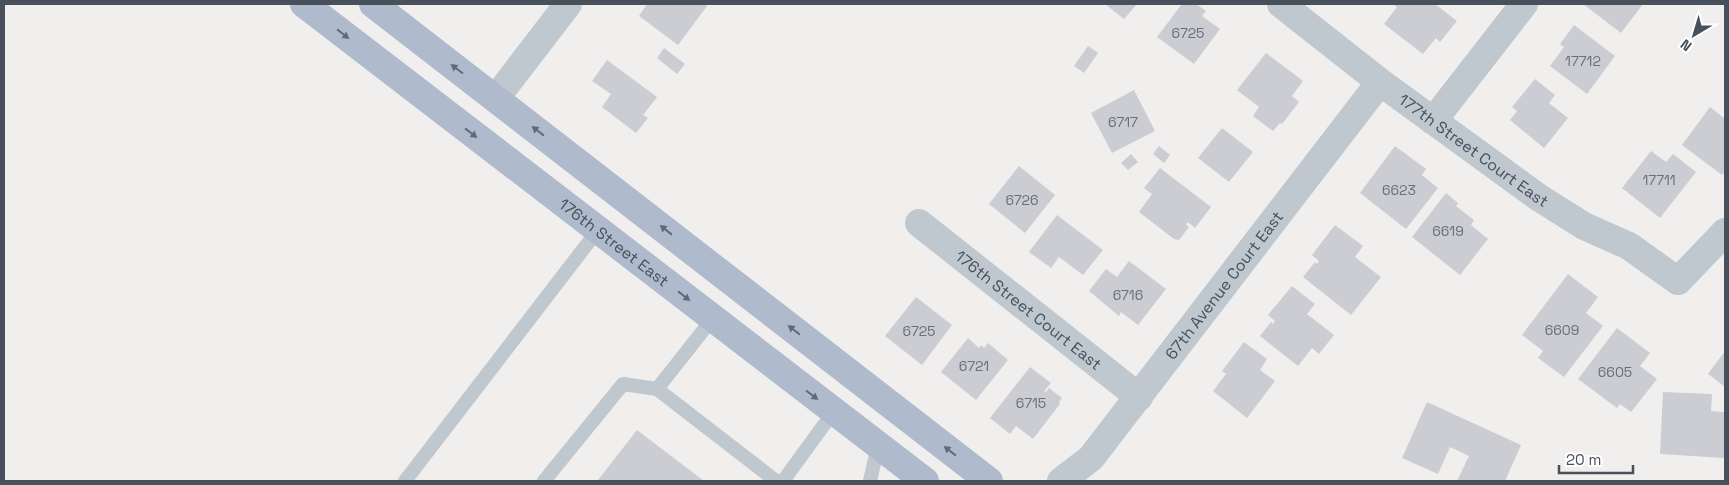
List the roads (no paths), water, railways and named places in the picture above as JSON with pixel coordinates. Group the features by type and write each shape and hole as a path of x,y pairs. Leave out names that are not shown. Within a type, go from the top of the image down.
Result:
{"main road":[{"name":"176th Street East","path":"304,4 925,481"},
{"path":"373,4 989,481"}],"street":[{"path":"496,98 568,4"},
{"name":"177th Street Court East","path":"1281,4 1433,122 1538,197 1584,226 1629,246 1678,281 1725,232"},
{"path":"1433,122 1524,4"},
{"name":"67th Avenue Court East","path":"1061,481 1091,458 1380,82"},
{"name":"176th Street Court East","path":"919,223 1139,397"}],"lane":[{"path":"404,481 598,230"},
{"path":"657,389 713,318"},
{"path":"544,481 623,384 657,389 776,481"},
{"path":"783,481 834,411"},
{"path":"870,481 878,446"}]}
